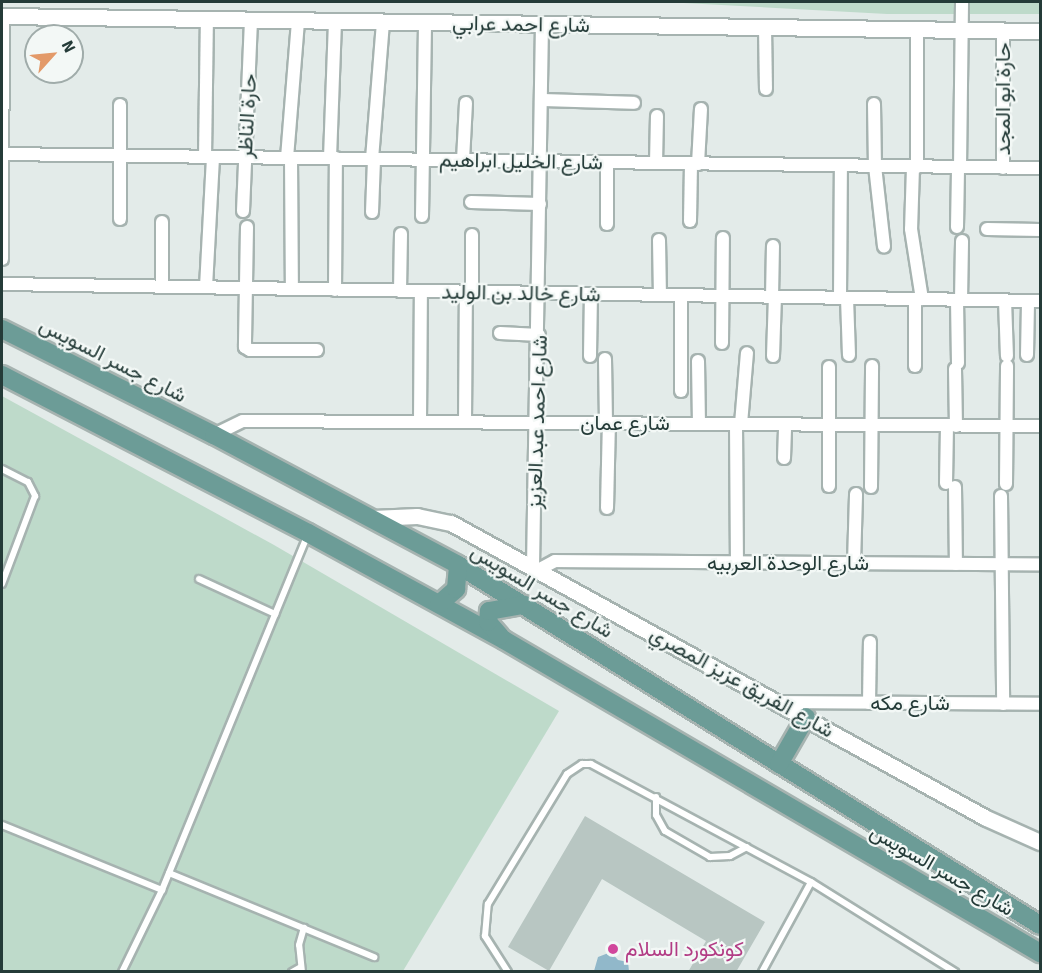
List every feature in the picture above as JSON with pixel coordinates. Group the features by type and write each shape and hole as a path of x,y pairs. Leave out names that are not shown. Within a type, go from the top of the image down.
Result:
{"main road":[{"name":"شارع جسر السويس","path":"2,329 214,435 458,565 1041,925"},
{"name":"شارع جسر السويس","path":"2,375 308,533 504,640 1041,953"},
{"path":"439,604 456,589 458,565"},
{"path":"504,640 490,625 487,614 494,608 524,605"},
{"path":"779,764 806,717"}],"street":[{"path":"957,227 959,30 962,2"},
{"path":"2,16 2,259"},
{"name":"شارع احمد عرابي","path":"2,16 1041,31"},
{"path":"206,287 209,157 207,19"},
{"name":"حارة الناظر","path":"243,211 251,20"},
{"path":"292,289 289,158 298,20"},
{"path":"335,21 333,158 335,290"},
{"path":"372,212 373,159 383,22"},
{"path":"422,216 425,22"},
{"name":"شارع احمد عبد العزيز","path":"536,568 542,24"},
{"path":"765,27 766,89"},
{"path":"915,366 918,299 911,229 915,167 917,30"},
{"name":"حارة ابو المجد","path":"1003,31 1003,168"},
{"path":"541,100 634,104"},
{"path":"463,160 466,103"},
{"path":"874,104 875,166 884,246"},
{"path":"120,105 120,219"},
{"path":"690,221 701,109"},
{"path":"656,163 657,116"},
{"name":"شارع الخليل ابراهيم","path":"2,154 1041,168"},
{"path":"607,162 607,224"},
{"path":"841,165 843,298 849,355"},
{"path":"471,202 540,204"},
{"path":"162,222 162,287"},
{"path":"247,227 247,349 316,350"},
{"path":"987,229 1041,230"},
{"path":"400,291 401,234"},
{"path":"465,422 472,235"},
{"path":"722,343 723,238"},
{"path":"659,240 660,295"},
{"path":"956,564 950,485 962,241"},
{"path":"773,246 773,356"},
{"name":"شارع خالد بن الوليد","path":"2,284 1034,301"},
{"path":"420,422 421,291"},
{"path":"590,356 591,294"},
{"path":"681,296 681,391"},
{"path":"1005,300 1006,484"},
{"path":"1027,355 1034,301"},
{"path":"500,333 539,335"},
{"path":"737,562 739,424 747,353"},
{"path":"605,359 608,423 607,508"},
{"path":"698,362 699,424"},
{"path":"871,487 872,366"},
{"path":"829,367 829,486"},
{"name":"شارع عمان","path":"214,435 243,421 1041,426"},
{"path":"784,458 785,424"},
{"path":"854,563 856,494"},
{"path":"1001,496 1003,704"},
{"name":"شارع الفريق عزيز المصري","path":"372,518 417,516 451,523 780,702 986,818 1041,842"},
{"name":"شارع الوحدة العربيه","path":"536,568 555,561 1041,564"},
{"path":"869,703 870,642"},
{"name":"شارع مكه","path":"780,702 1041,704"}],"lane":[{"path":"2,469 28,482 35,496 2,585"},
{"path":"122,972 162,890 308,533"},
{"path":"199,579 275,614"},
{"path":"508,972 485,936 488,904 567,774 582,764 591,764 656,797 811,882 955,972"},
{"path":"656,797 656,815 665,831 710,857 730,856 747,847"},
{"path":"2,825 162,890"},
{"path":"169,873 374,957"},
{"path":"762,972 811,882"},
{"path":"292,972 302,970 298,945 304,928"}],"green space":[{"path":"665,2 1040,2 1040,14 887,14"},
{"path":"2,396 274,545 559,711 403,971 2,971"}],"water":[{"path":"611,952 618,960 628,962 629,971 594,971 598,957"}],"building":[{"path":"585,816 765,922 736,972 688,972 706,941 602,879 549,971 508,947"}],"place":[{"name":"كونكورد السلام","path":"613,949"}]}
